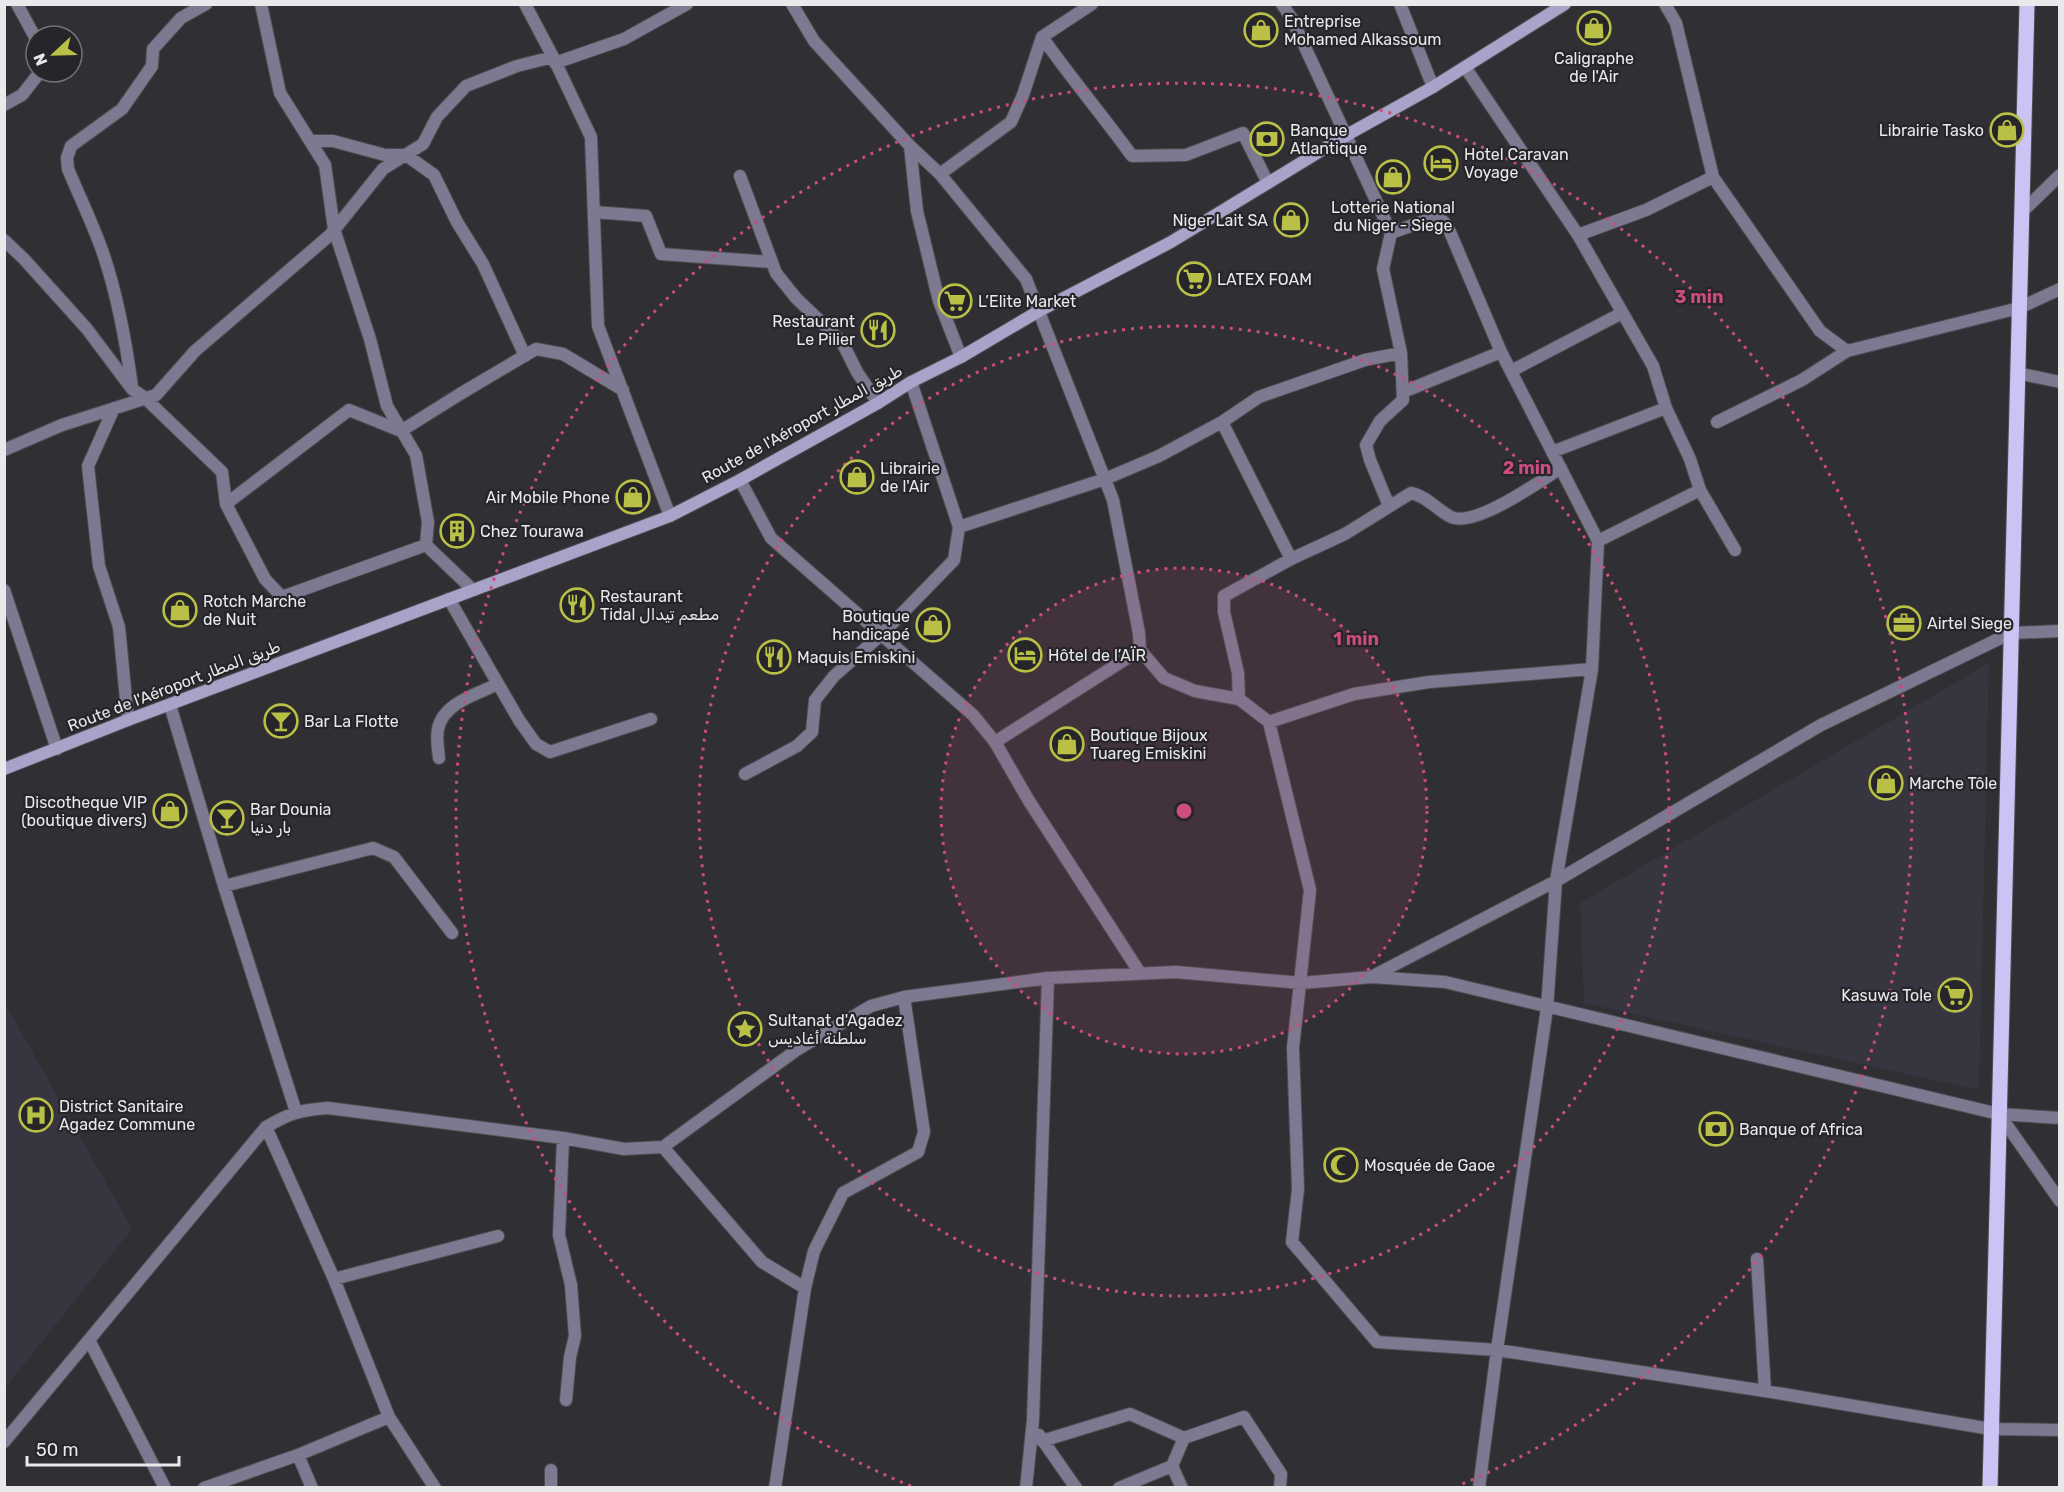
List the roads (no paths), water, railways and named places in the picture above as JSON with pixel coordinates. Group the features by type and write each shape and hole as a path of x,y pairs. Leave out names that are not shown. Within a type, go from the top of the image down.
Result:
{"main road":[{"name":"Route de l'Aéroport طريق المطار","path":"4,769 670,516 740,480 1039,311 1171,242 1345,136 1433,87 1565,4"},
{"path":"1990,1488 2027,4"}],"street":[{"path":"17,4 28,24"},
{"path":"132,389 126,343 115,294 103,253 68,170 67,158 71,146 122,110 152,66 153,49 181,18 206,4"},
{"path":"261,4 280,93 325,165 334,229 370,339 387,406 416,455 428,522 426,545"},
{"path":"525,4 591,137 598,326 670,516"},
{"path":"4,450 62,425 156,395 195,351 334,229 383,169 423,144 437,117 466,86 517,66 554,60 624,39 687,4"},
{"path":"792,4 814,41 910,146 940,174 1026,279 1113,500 1139,633 1140,650 1164,678 1195,691 1239,699 1269,722 1310,890 1293,1048 1298,1190 1292,1242 1377,1342 1497,1350 1765,1391 1991,1429 2060,1430"},
{"path":"940,174 1011,122 1023,95 1042,38 1092,4"},
{"path":"1282,4 1292,19 1391,233 1383,268 1401,353 1403,400 1380,421 1366,445 1389,506"},
{"path":"1400,4 1433,87"},
{"path":"1665,4 1676,23 1713,177 1820,331 1847,351"},
{"path":"1042,38 1132,156 1186,155 1243,133 1268,183"},
{"path":"1465,67 1578,235 1653,366 1666,408 1700,490 1735,550"},
{"path":"4,105 22,95 31,84"},
{"path":"311,141 333,141 385,155 406,154 434,175 457,222 483,264 525,356"},
{"path":"910,146 916,211 939,301 961,357"},
{"path":"2021,213 2060,175"},
{"path":"740,176 776,273 796,298 842,342 857,372 878,403"},
{"path":"1578,235 1646,210 1713,177"},
{"path":"594,213 646,216 661,254 772,262"},
{"path":"1391,233 1435,217 1444,222 1501,352 1598,541 1593,669 1556,881 1547,1008 1479,1488"},
{"path":"4,240 87,329 132,389 145,398 222,472 226,504 265,579 282,597 426,545"},
{"path":"1717,422 1802,380 1847,351 2019,308 2060,289"},
{"path":"1511,372 1622,313"},
{"path":"401,430 537,349 562,354 622,390"},
{"path":"1403,392 1501,352"},
{"path":"959,526 1105,479 1159,456 1222,422 1259,397 1365,360 1401,353"},
{"path":"2017,373 2060,382"},
{"path":"745,774 797,746 812,732 815,700 834,676 882,634 954,560 959,526 911,382"},
{"path":"114,408 88,466 99,566 119,627 128,720"},
{"path":"1552,452 1666,408"},
{"path":"226,504 348,410 401,430"},
{"path":"1222,422 1291,559"},
{"path":"1239,699 1238,673 1224,612 1224,596 1291,559 1344,534 1411,493 1418,494 1453,518 1465,519 1502,505 1561,468"},
{"path":"740,480 771,538 973,715 995,742 1029,801 1140,973"},
{"path":"1598,541 1700,490"},
{"path":"426,545 473,590"},
{"path":"4,590 57,749"},
{"path":"449,599 519,720 536,744 550,752 651,719"},
{"path":"1372,977 1556,881 1821,725 2011,633 2060,631"},
{"path":"995,742 1140,650"},
{"path":"1269,722 1354,694 1429,681 1593,669"},
{"path":"439,758 437,735 441,717 451,707 498,684"},
{"path":"170,705 224,886 296,1112"},
{"path":"224,886 373,848 394,857 452,933"},
{"path":"4,1442 266,1127 296,1112 328,1108 563,1138 624,1149 663,1147 798,1049 871,1006 904,997 1048,978 1176,972 1301,982 1372,977 1445,982 1999,1114 2060,1118"},
{"path":"1026,1488 1033,1420 1048,978"},
{"path":"775,1488 805,1288 814,1251 843,1192 918,1152 924,1132 904,997"},
{"path":"1999,1114 2060,1201"},
{"path":"266,1127 334,1279 389,1417 435,1488"},
{"path":"563,1138 559,1234 571,1285 575,1335 570,1357 566,1400"},
{"path":"663,1147 762,1262 805,1288"},
{"path":"334,1279 498,1236"},
{"path":"1757,1259 1765,1391"},
{"path":"89,1340 165,1488"},
{"path":"1042,1441 1130,1414 1184,1438 1244,1417 1281,1474 1280,1488"},
{"path":"204,1488 298,1455 389,1417"},
{"path":"1033,1420 1042,1441 1076,1488"},
{"path":"1119,1488 1172,1466 1184,1438"},
{"path":"298,1455 312,1488"},
{"path":"1172,1466 1182,1488"},
{"path":"551,1470 551,1488"}],"place":[{"name":"Caligraphe de l'Air","path":"1594,28"},
{"name":"Entreprise Mohamed Alkassoum","path":"1261,30"},
{"name":"Librairie Tasko","path":"2007,130"},
{"name":"Banque Atlantique","path":"1267,139"},
{"name":"Hotel Caravan Voyage","path":"1441,163"},
{"name":"Lotterie National du Niger - Siege","path":"1393,177"},
{"name":"Niger Lait SA","path":"1291,220"},
{"name":"LATEX FOAM","path":"1194,279"},
{"name":"L’Elite Market","path":"955,301"},
{"name":"Restaurant Le Pilier","path":"878,330"},
{"name":"Librairie de l'Air","path":"857,477"},
{"name":"Air Mobile Phone","path":"633,497"},
{"name":"Chez Tourawa","path":"457,531"},
{"name":"Restaurant Tidal مطعم تيدال","path":"577,605"},
{"name":"Rotch Marche de Nuit","path":"180,610"},
{"name":"Airtel Siege","path":"1904,623"},
{"name":"Boutique handicapé","path":"933,625"},
{"name":"Hôtel de l’AÏR","path":"1025,655"},
{"name":"Maquis Emiskini","path":"774,657"},
{"name":"Bar La Flotte","path":"281,721"},
{"name":"Boutique Bijoux Tuareg Emiskini","path":"1067,744"},
{"name":"Marche Tôle","path":"1886,783"},
{"name":"Discotheque VIP (boutique divers)","path":"170,811"},
{"name":"Bar Dounia بار دنيا","path":"227,818"},
{"name":"Kasuwa Tole","path":"1955,995"},
{"name":"Sultanat d'Agadez سلطنة أغاديس","path":"745,1029"},
{"name":"District Sanitaire Agadez Commune","path":"36,1115"},
{"name":"Banque of Africa","path":"1716,1129"},
{"name":"Mosquée de Gaoe","path":"1341,1165"}]}
